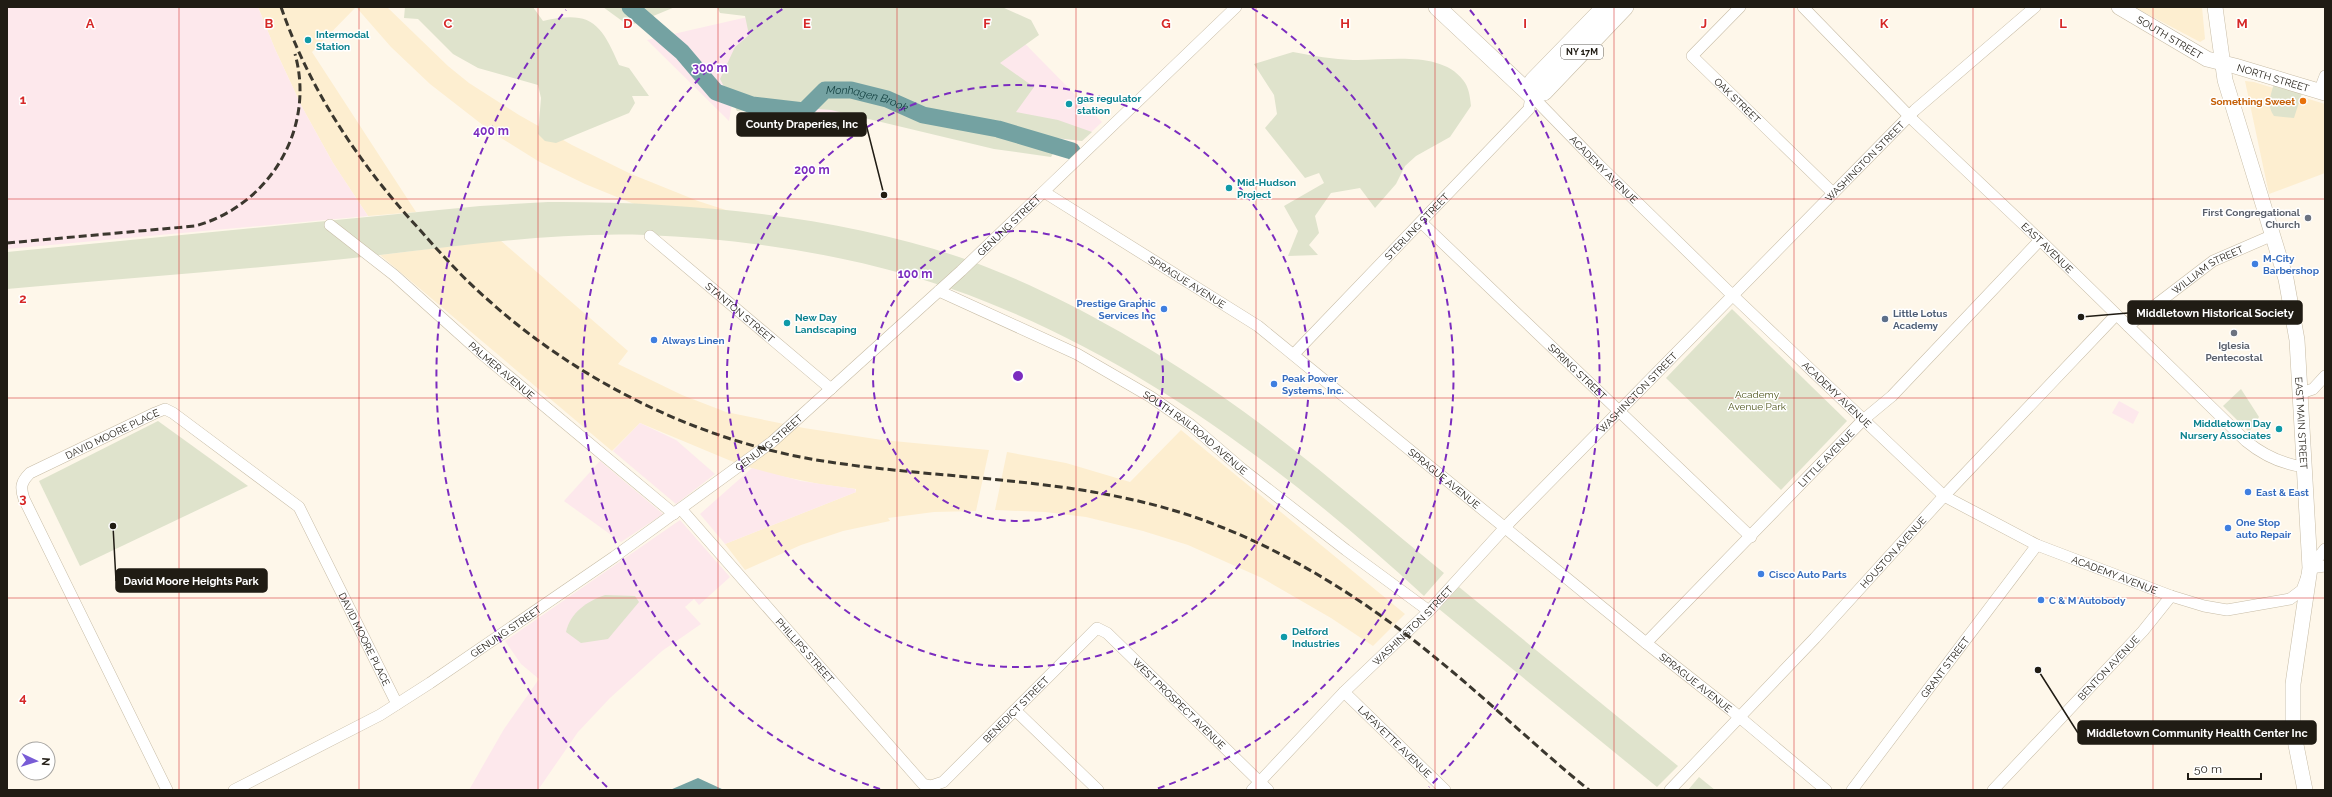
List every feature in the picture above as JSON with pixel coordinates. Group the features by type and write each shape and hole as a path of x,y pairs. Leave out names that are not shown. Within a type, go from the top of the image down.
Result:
{"main road":[{"name":"ACADEMY AVENUE","path":"1437,7 1534,92"},
{"name":"NY 17M","path":"1605,7 1533,81 1534,92 1544,92 1625,7"},
{"name":"SOUTH STREET","path":"2119,7 2207,59 2222,64"},
{"name":"EAST MAIN STREET","path":"2214,7 2222,64 2286,280 2297,340 2301,393 2306,540 2310,568 2293,684 2293,730 2305,790"},
{"name":"NORTH STREET","path":"2222,64 2324,85"}],"street":[{"name":"GENUNG STREET","path":"234,790 330,743 397,704 523,620 678,512 772,442 939,291 1236,7"},
{"name":"OAK STREET","path":"1740,7 1692,56 1833,194"},
{"name":"EAST AVENUE","path":"1803,7 1910,116 2255,449 2288,465 2304,467"},
{"name":"WASHINGTON STREET","path":"1252,790 1344,692 1429,611 1504,528 1910,116 2034,7"},
{"name":"STERLING STREET","path":"1294,354 1422,223 1529,109 1534,92"},
{"name":"ACADEMY AVENUE","path":"1534,92 1599,165 1863,420 1944,496 2037,545 2171,596 2204,606 2227,610 2290,599 2302,590 2310,568 2325,549"},
{"name":"SPRAGUE AVENUE","path":"1044,192 1258,326 1826,790"},
{"name":"SPRING STREET","path":"1422,223 1618,412 1751,537"},
{"name":"PALMER AVENUE","path":"330,224 394,275 482,354 678,512"},
{"name":"WILLIAM STREET","path":"2128,326 2213,262 2272,235"},
{"name":"STANTON STREET","path":"650,236 831,389"},
{"name":"LITTLE AVENUE","path":"1646,643 1751,537 1863,420 1892,396 2040,240"},
{"name":"SOUTH RAILROAD AVENUE","path":"939,291 1077,354 1151,397 1191,425 1242,469 1333,540 1429,611"},
{"name":"HOUSTON AVENUE","path":"1670,790 1815,638 1944,496 2116,315"},
{"path":"2301,393 2313,389 2325,376"},
{"name":"DAVID MOORE PLACE","path":"167,790 24,499 21,488 22,481 30,473 155,412 165,409 173,413 299,507 397,704"},
{"name":"PHILLIPS STREET","path":"678,512 919,781 931,786"},
{"name":"GRANT STREET","path":"1852,790 2037,545"},
{"path":"2310,568 2325,566"},
{"name":"BENTON AVENUE","path":"1994,790 2143,631 2171,596"},
{"name":"BENEDICT STREET","path":"931,786 944,782 1097,628"},
{"name":"WEST PROSPECT AVENUE","path":"1097,628 1107,633 1268,790"},
{"name":"LAFAYETTE AVENUE","path":"1344,692 1445,790"},
{"path":"1015,710 1098,790"}],"shaded area":[{"path":"7,7 258,7 275,49 302,107 333,163 368,216 7,249"},
{"path":"258,7 356,7 312,52 416,212 368,216 333,163 302,107 275,49"},
{"path":"356,7 387,7 448,66 469,83 519,115 572,145 631,174 698,201 732,212 634,204 585,184 538,161 493,133 430,84 391,47"},
{"path":"792,7 992,10 1102,122 1082,141 732,103 729,121 647,40"},
{"path":"2134,7 2202,7 2205,39 2200,42"},
{"path":"2245,81 2254,82 2325,104 2325,173 2269,194"},
{"path":"500,240 628,351 618,364 682,395 726,412 804,428 882,440 989,450 976,511 934,512 888,518 890,521 843,531 801,545 745,570 725,544 856,492 856,489 819,484 766,473 731,461 640,423 612,451 380,255"},
{"path":"2119,401 2139,412 2133,424 2112,413"},
{"path":"640,423 676,440 715,474 676,504 613,451"},
{"path":"1181,430 1405,614 1373,646 1331,618 1262,578 1188,545 1143,531 1086,517 1045,512 995,510 1007,452 1066,463 1130,482"},
{"path":"600,461 663,514 621,542 564,501"},
{"path":"752,468 801,481 855,489 856,492 725,544 700,514"},
{"path":"680,520 730,577 699,605 694,599 685,607 701,624 662,651 610,698 578,732 538,790 469,790 504,729 539,679 521,664 505,641"}],"green space":[{"path":"405,7 533,7 543,21 573,17 583,19 592,23 600,30 613,51 619,65 629,68 649,96 632,96 635,103 629,113 556,143 545,141 538,134 541,98 538,85 478,68 453,54 418,19 404,18"},
{"path":"603,7 675,7 629,26"},
{"path":"717,7 1002,7 1031,20 1039,35 1000,63 1034,87 1016,112 1058,120 1092,132 1082,141 1047,137 1057,147 1051,157 994,149 831,110 794,107 737,111 720,79 735,47 749,35 745,16 720,13"},
{"path":"1293,52 1346,60 1412,59 1441,64 1453,71 1463,80 1468,89 1471,103 1471,106 1450,137 1416,156 1405,166 1396,184 1375,208 1360,188 1331,193 1315,216 1319,233 1309,245 1318,255 1288,256 1298,231 1284,206 1324,183 1319,173 1305,178 1265,128 1277,114 1274,95 1254,64"},
{"path":"2274,83 2302,93 2294,118 2274,116 2270,108 2270,100"},
{"path":"548,202 650,204 756,213 861,231 911,243 959,257 992,269 1025,283 1092,316 1157,353 1216,392 1304,457 1444,573 1424,596 1325,510 1220,430 1165,393 1108,360 1049,329 989,303 949,288 907,275 820,254 732,241 689,237 646,235 579,235 480,243 287,265 7,289 7,252 480,206"},
{"name":"Academy Avenue Park","path":"1732,309 1847,421 1781,490 1666,378"},
{"path":"2241,389 2259,417 2249,432 2223,406"},
{"path":"158,421 248,486 80,566 39,481"},
{"path":"1459,587 1678,766 1657,787 1439,609"},
{"path":"605,595 635,596 639,602 608,639 581,643 566,632 571,619 580,609 586,604"},
{"path":"1699,777 1715,790 1688,790"}],"water":[{"path":"698,778 724,790 670,790"}],"waterway":[{"name":"Monhagen Brook","path":"630,7 682,52 716,92 752,105 804,111 825,90 851,90 887,99 923,115 998,129 1072,151"}],"railway":[{"path":"281,7 307,68 339,126 377,180 398,205 452,266 487,299 523,329 561,357 602,382 644,404 687,423 732,439 777,452 823,461 1063,487 1110,495 1157,506 1203,520 1235,532 1296,562 1326,579 1383,617 1456,675 1589,790"},
{"path":"7,243 195,226 221,216 245,201 265,183 281,161 292,136 299,110 300,82 295,54"}],"place":[{"name":"Intermodal Station","path":"308,40"},
{"name":"Something Sweet","path":"2303,101"},
{"name":"gas regulator station","path":"1069,104"},
{"name":"Mid-Hudson Project","path":"1229,188"},
{"name":"County Draperies, Inc","path":"884,195"},
{"name":"First Congregational Church","path":"2308,218"},
{"name":"M-City Barbershop","path":"2255,264"},
{"name":"Prestige Graphic Services Inc","path":"1164,309"},
{"name":"Middletown Historical Society","path":"2081,317"},
{"name":"Little Lotus Academy","path":"1885,319"},
{"name":"New Day Landscaping","path":"787,323"},
{"name":"Iglesia Pentecostal","path":"2234,333"},
{"name":"Always Linen","path":"654,340"},
{"name":"Peak Power Systems, Inc.","path":"1274,384"},
{"name":"Middletown Day Nursery Associates","path":"2279,429"},
{"name":"East & East","path":"2248,492"},
{"name":"David Moore Heights Park","path":"113,526"},
{"name":"One Stop auto Repair","path":"2228,528"},
{"name":"Cisco Auto Parts","path":"1761,574"},
{"name":"C & M Autobody","path":"2041,600"},
{"name":"Delford Industries","path":"1284,637"},
{"name":"Middletown Community Health Center Inc","path":"2038,670"}]}
